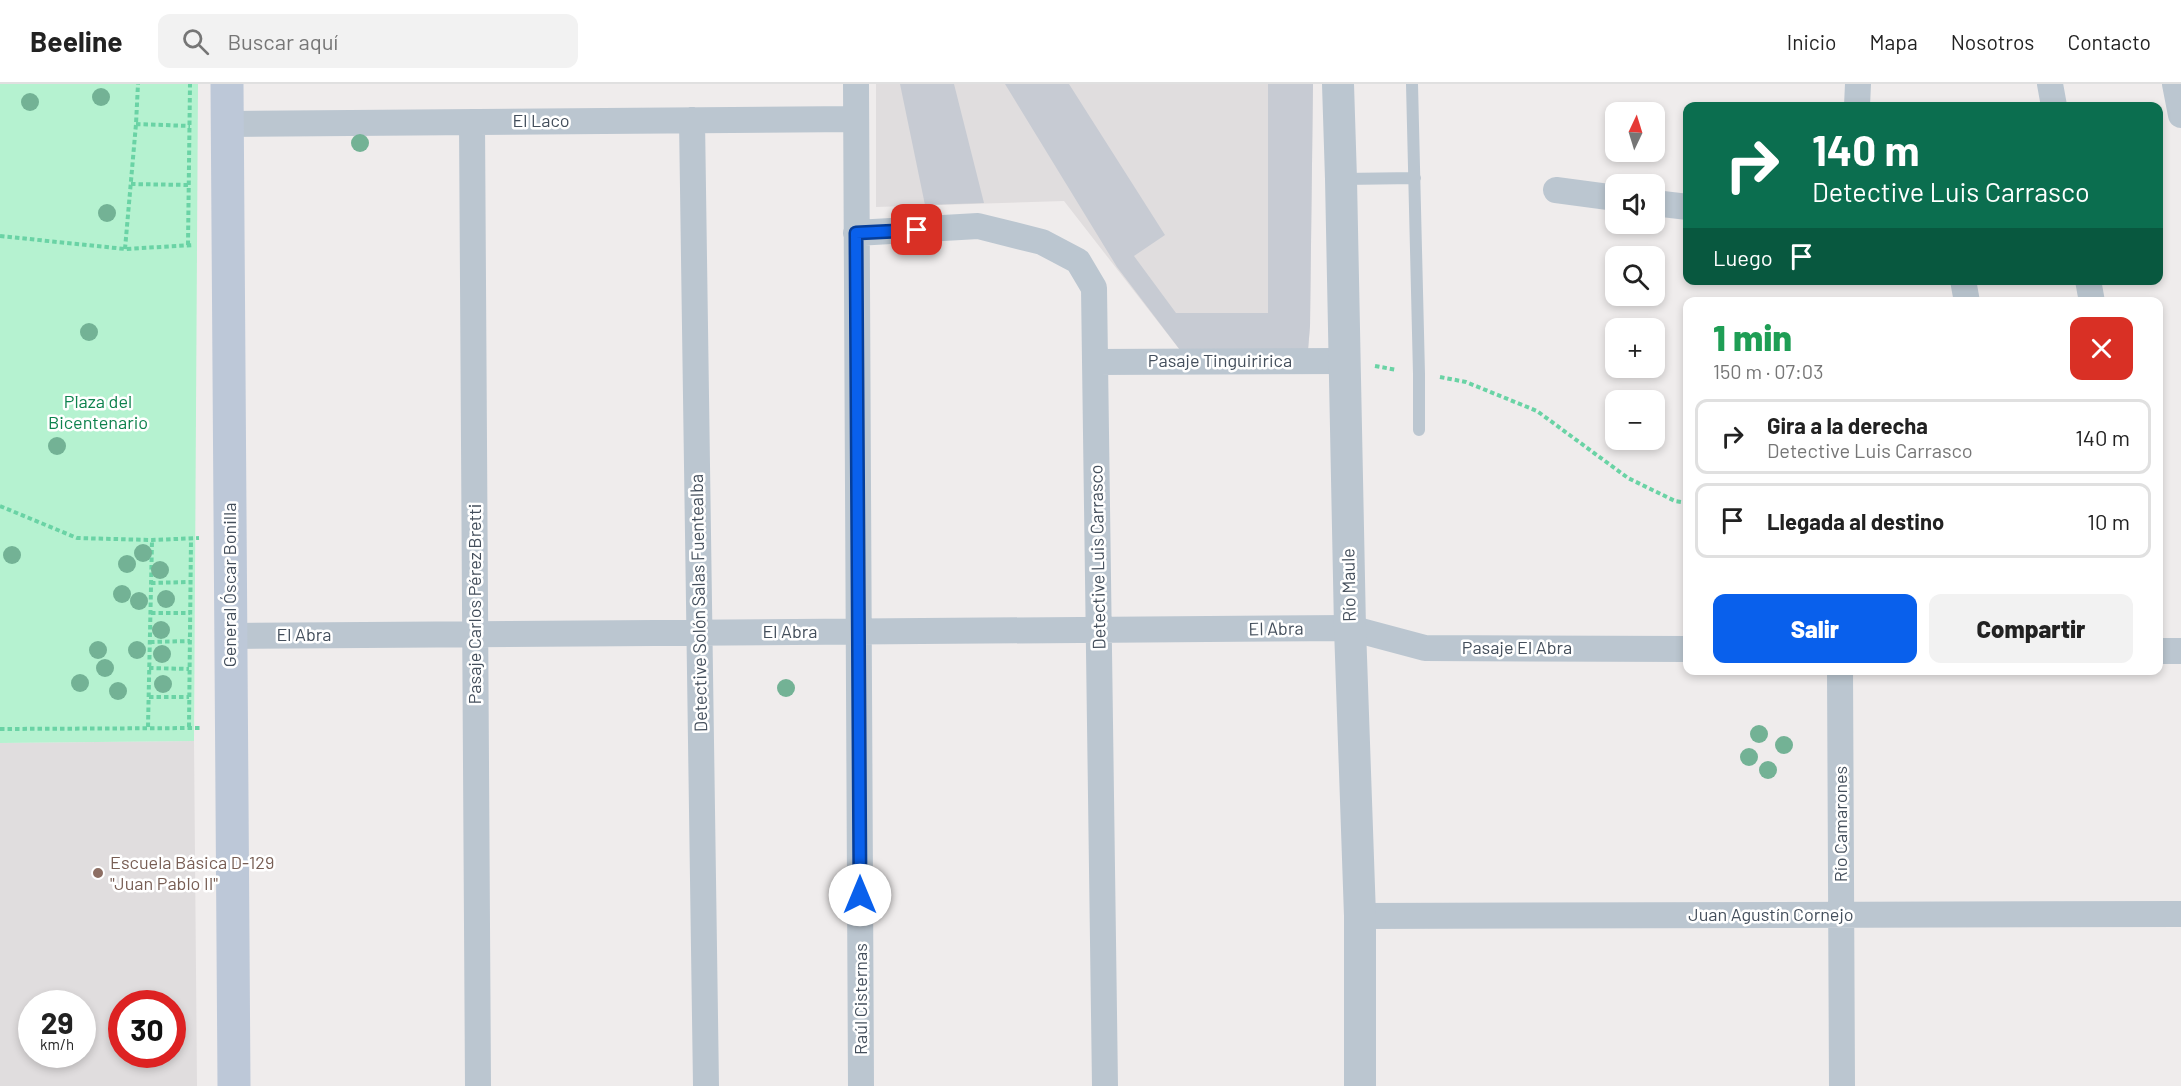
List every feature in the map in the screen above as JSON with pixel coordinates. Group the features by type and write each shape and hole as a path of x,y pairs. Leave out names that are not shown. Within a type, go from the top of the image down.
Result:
{"main road":[{"name":"General Óscar Bonilla","path":"227,84 234,1086"}],"street":[{"name":"Raúl Cisternas","path":"856,84 861,1086"},
{"name":"Río Maule","path":"1338,84 1350,628 1360,916 1360,1086"},
{"path":"1857,102 1858,84"},
{"path":"2050,84 2053,102"},
{"path":"2175,84 2181,115"},
{"name":"El Laco","path":"227,124 856,119"},
{"name":"Detective Solón Salas Fuentealba","path":"692,120 706,1086"},
{"name":"Pasaje Carlos Pérez Bretti","path":"472,122 478,1086"},
{"path":"1556,190 1605,197"},
{"path":"1665,204 1683,206"},
{"name":"Detective Luis Carrasco","path":"856,233 978,226 1042,242 1078,261 1094,288 1105,1086"},
{"name":"Pasaje Tinguiririca","path":"1095,362 1345,361"},
{"name":"El Abra","path":"231,636 1350,628"},
{"name":"Pasaje El Abra","path":"1350,628 1425,648 1683,649"},
{"path":"2163,651 2181,651"},
{"name":"Río Camarones","path":"1840,675 1842,1086"},
{"name":"Juan Agustín Cornejo","path":"1360,916 2181,914"}],"lane":[{"path":"1412,84 1419,430"},
{"path":"1341,179 1415,178"}],"path":[{"path":"125,249 138,84"},
{"path":"188,245 190,84"},
{"path":"136,124 190,126"},
{"path":"131,184 189,185"},
{"path":"0,236 125,249 228,244"},
{"path":"1345,361 1466,382 1537,411 1628,478 1675,501 1683,502"},
{"path":"0,506 77,538 152,540 230,538"},
{"path":"189,728 191,538"},
{"path":"148,727 152,540"},
{"path":"151,583 190,582"},
{"path":"151,613 190,613"},
{"path":"150,642 190,640"},
{"path":"149,668 189,669"},
{"path":"149,698 189,697"},
{"path":"0,729 231,728"}],"shaded area":[{"path":"876,84 1313,84 1308,350 1180,350 1064,201 876,207"},
{"name":"Escuela Básica D-129 \"Juan Pablo II\"","path":"194,741 197,1086 0,1086 0,743"}],"green space":[{"name":"Plaza del Bicentenario","path":"0,84 198,84 194,741 0,743"}],"building":[{"path":"900,84 954,84 984,203 925,205"},
{"path":"1005,84 1069,84 1165,235 1134,256 1176,313 1268,313 1268,84 1313,84 1308,350 1180,350 1117,267"}],"place":[{"name":"Escuela Básica D-129 \"Juan Pablo II\"","path":"98,873"}],"route":[{"path":"860,895 856,233 917,230"}]}
